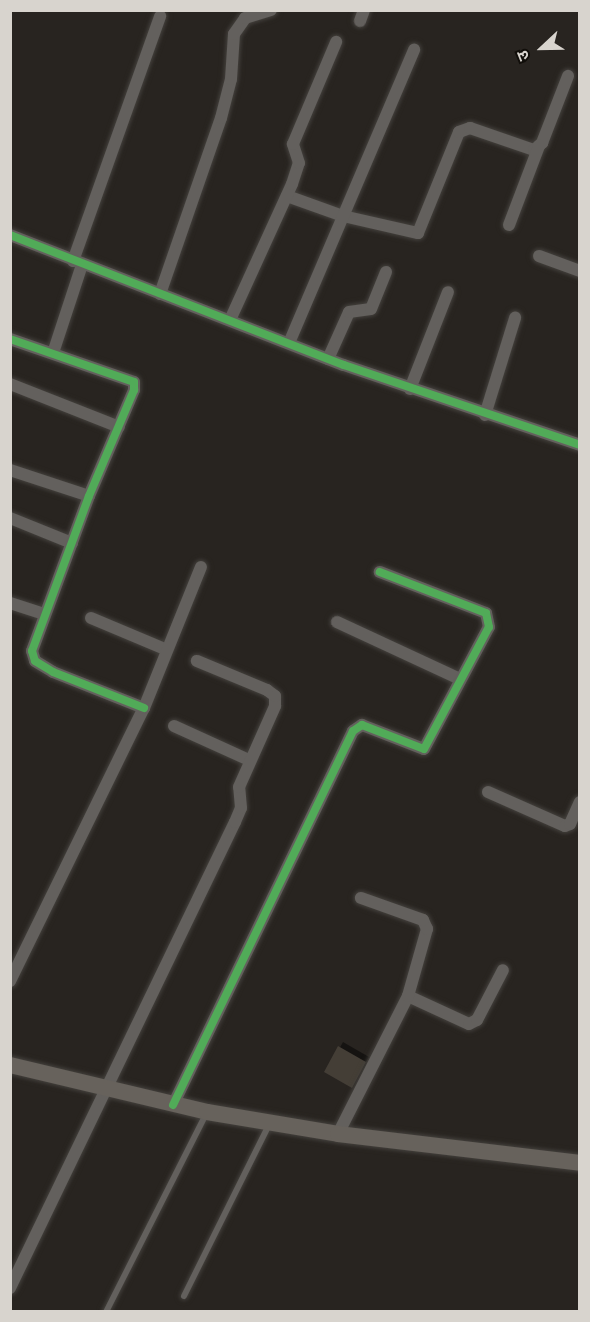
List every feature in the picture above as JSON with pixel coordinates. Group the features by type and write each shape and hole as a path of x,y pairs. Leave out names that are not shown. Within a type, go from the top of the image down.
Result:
{"main road":[{"path":"10,1065 207,1112 338,1134 579,1163"}],"street":[{"path":"160,294 221,118 231,79 234,34 245,18 271,10"},
{"path":"53,353 77,263 160,16"},
{"path":"230,320 299,164 294,141 336,42"},
{"path":"289,343 414,50"},
{"path":"509,225 568,76"},
{"path":"286,196 343,216 418,233 455,140 465,128 528,150 539,146"},
{"path":"10,235 328,359 485,415 579,445"},
{"path":"539,256 579,271"},
{"path":"328,359 349,312 371,309 386,272"},
{"path":"410,388 448,292"},
{"path":"485,415 516,318"},
{"path":"10,339 131,378 134,390 89,496 43,614 32,651 40,666 144,708"},
{"path":"10,384 119,427"},
{"path":"10,470 89,496"},
{"path":"10,518 72,543"},
{"path":"10,981 144,708 201,567"},
{"path":"173,1105 353,731 363,724 424,748 484,638 489,616 380,572"},
{"path":"10,603 43,614"},
{"path":"91,618 167,650"},
{"path":"337,622 460,680"},
{"path":"10,1288 239,813 238,790 249,760 275,706 274,696 197,661"},
{"path":"174,726 249,760"},
{"path":"488,792 565,826 570,824 579,802"},
{"path":"338,1134 408,996 427,925 420,919 361,898"},
{"path":"408,996 470,1024 477,1020 503,970"}],"lane":[{"path":"106,1311 207,1112"},
{"path":"184,1296 270,1122"}],"building":[{"path":"338,1046 366,1062 352,1088 324,1072"}],"cycle path":[{"path":"10,235 344,365 580,445"},
{"path":"10,339 134,382 134,390 89,496 32,651 35,661 53,672 144,708"},
{"path":"173,1105 353,731 362,725 424,749 489,627 486,613 380,572"}]}
